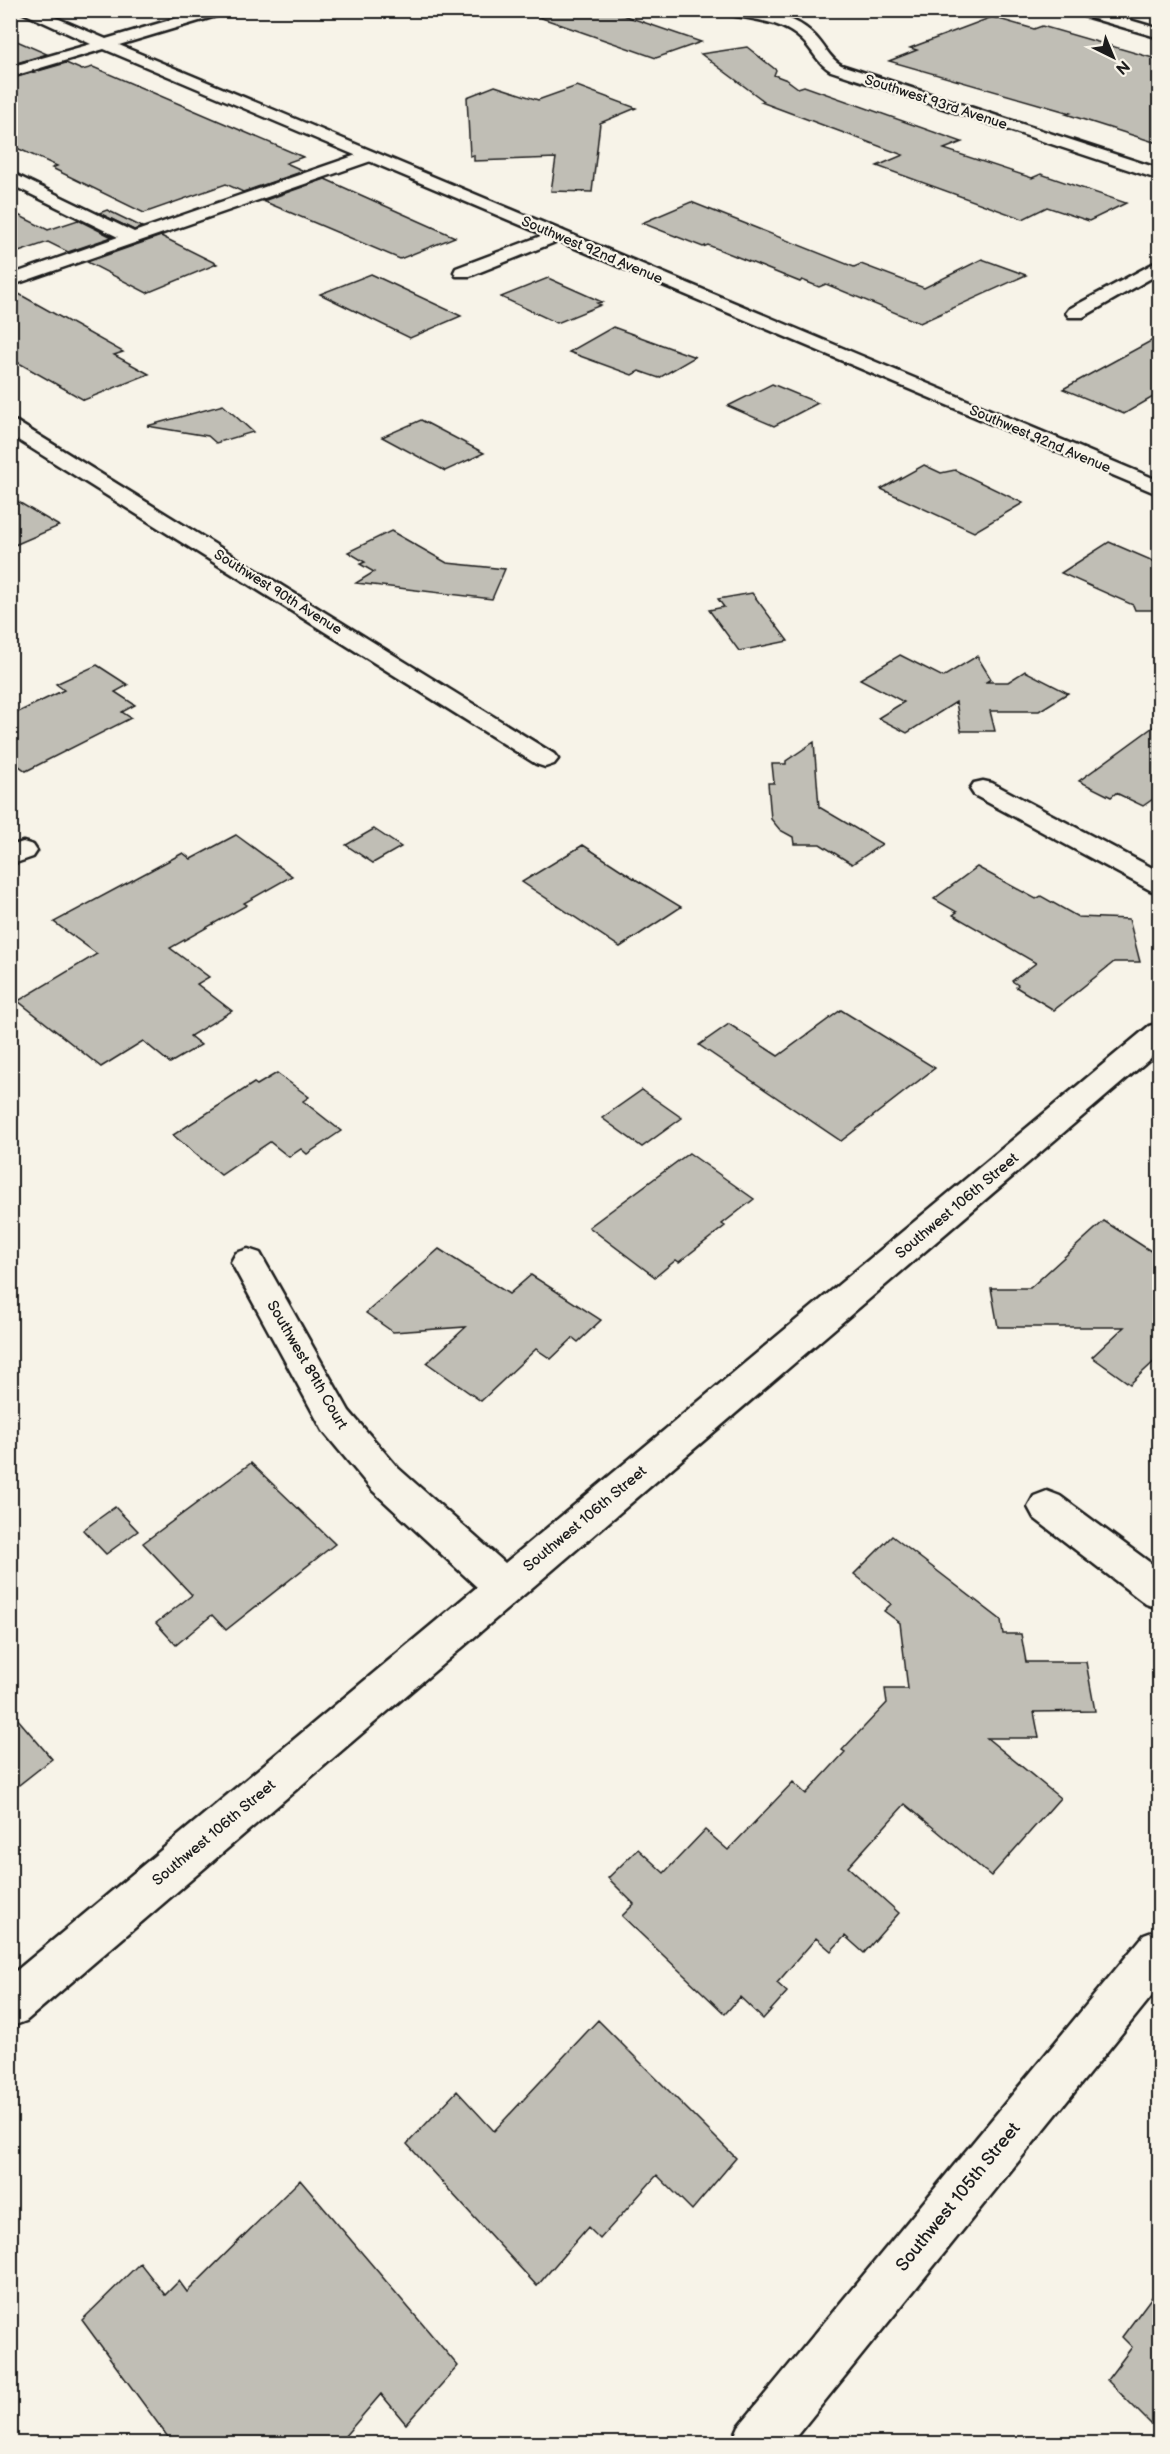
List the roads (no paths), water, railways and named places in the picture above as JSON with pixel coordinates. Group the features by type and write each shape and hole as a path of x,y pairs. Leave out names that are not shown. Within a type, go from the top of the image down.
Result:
{"street":[{"name":"Southwest 92nd Avenue","path":"24,10 1160,489"},
{"path":"10,72 221,10"},
{"name":"Southwest 93rd Avenue","path":"727,10 768,18 798,30 808,37 829,64 836,68 1160,175"},
{"path":"1079,10 1160,34"},
{"path":"1132,26 1153,17"},
{"path":"10,281 368,156"},
{"path":"10,177 133,238"},
{"path":"463,272 557,235"},
{"path":"1076,313 1160,265"},
{"name":"Southwest 90th Avenue","path":"10,426 545,759"},
{"path":"983,789 1160,884"},
{"name":"Southwest 106th Street","path":"10,2005 1160,1033"},
{"name":"Southwest 89th Court","path":"248,1262 336,1421 385,1479 504,1587"},
{"path":"1047,1507 1160,1592"},
{"name":"Southwest 105th Street","path":"757,2444 1160,1951"}]}
